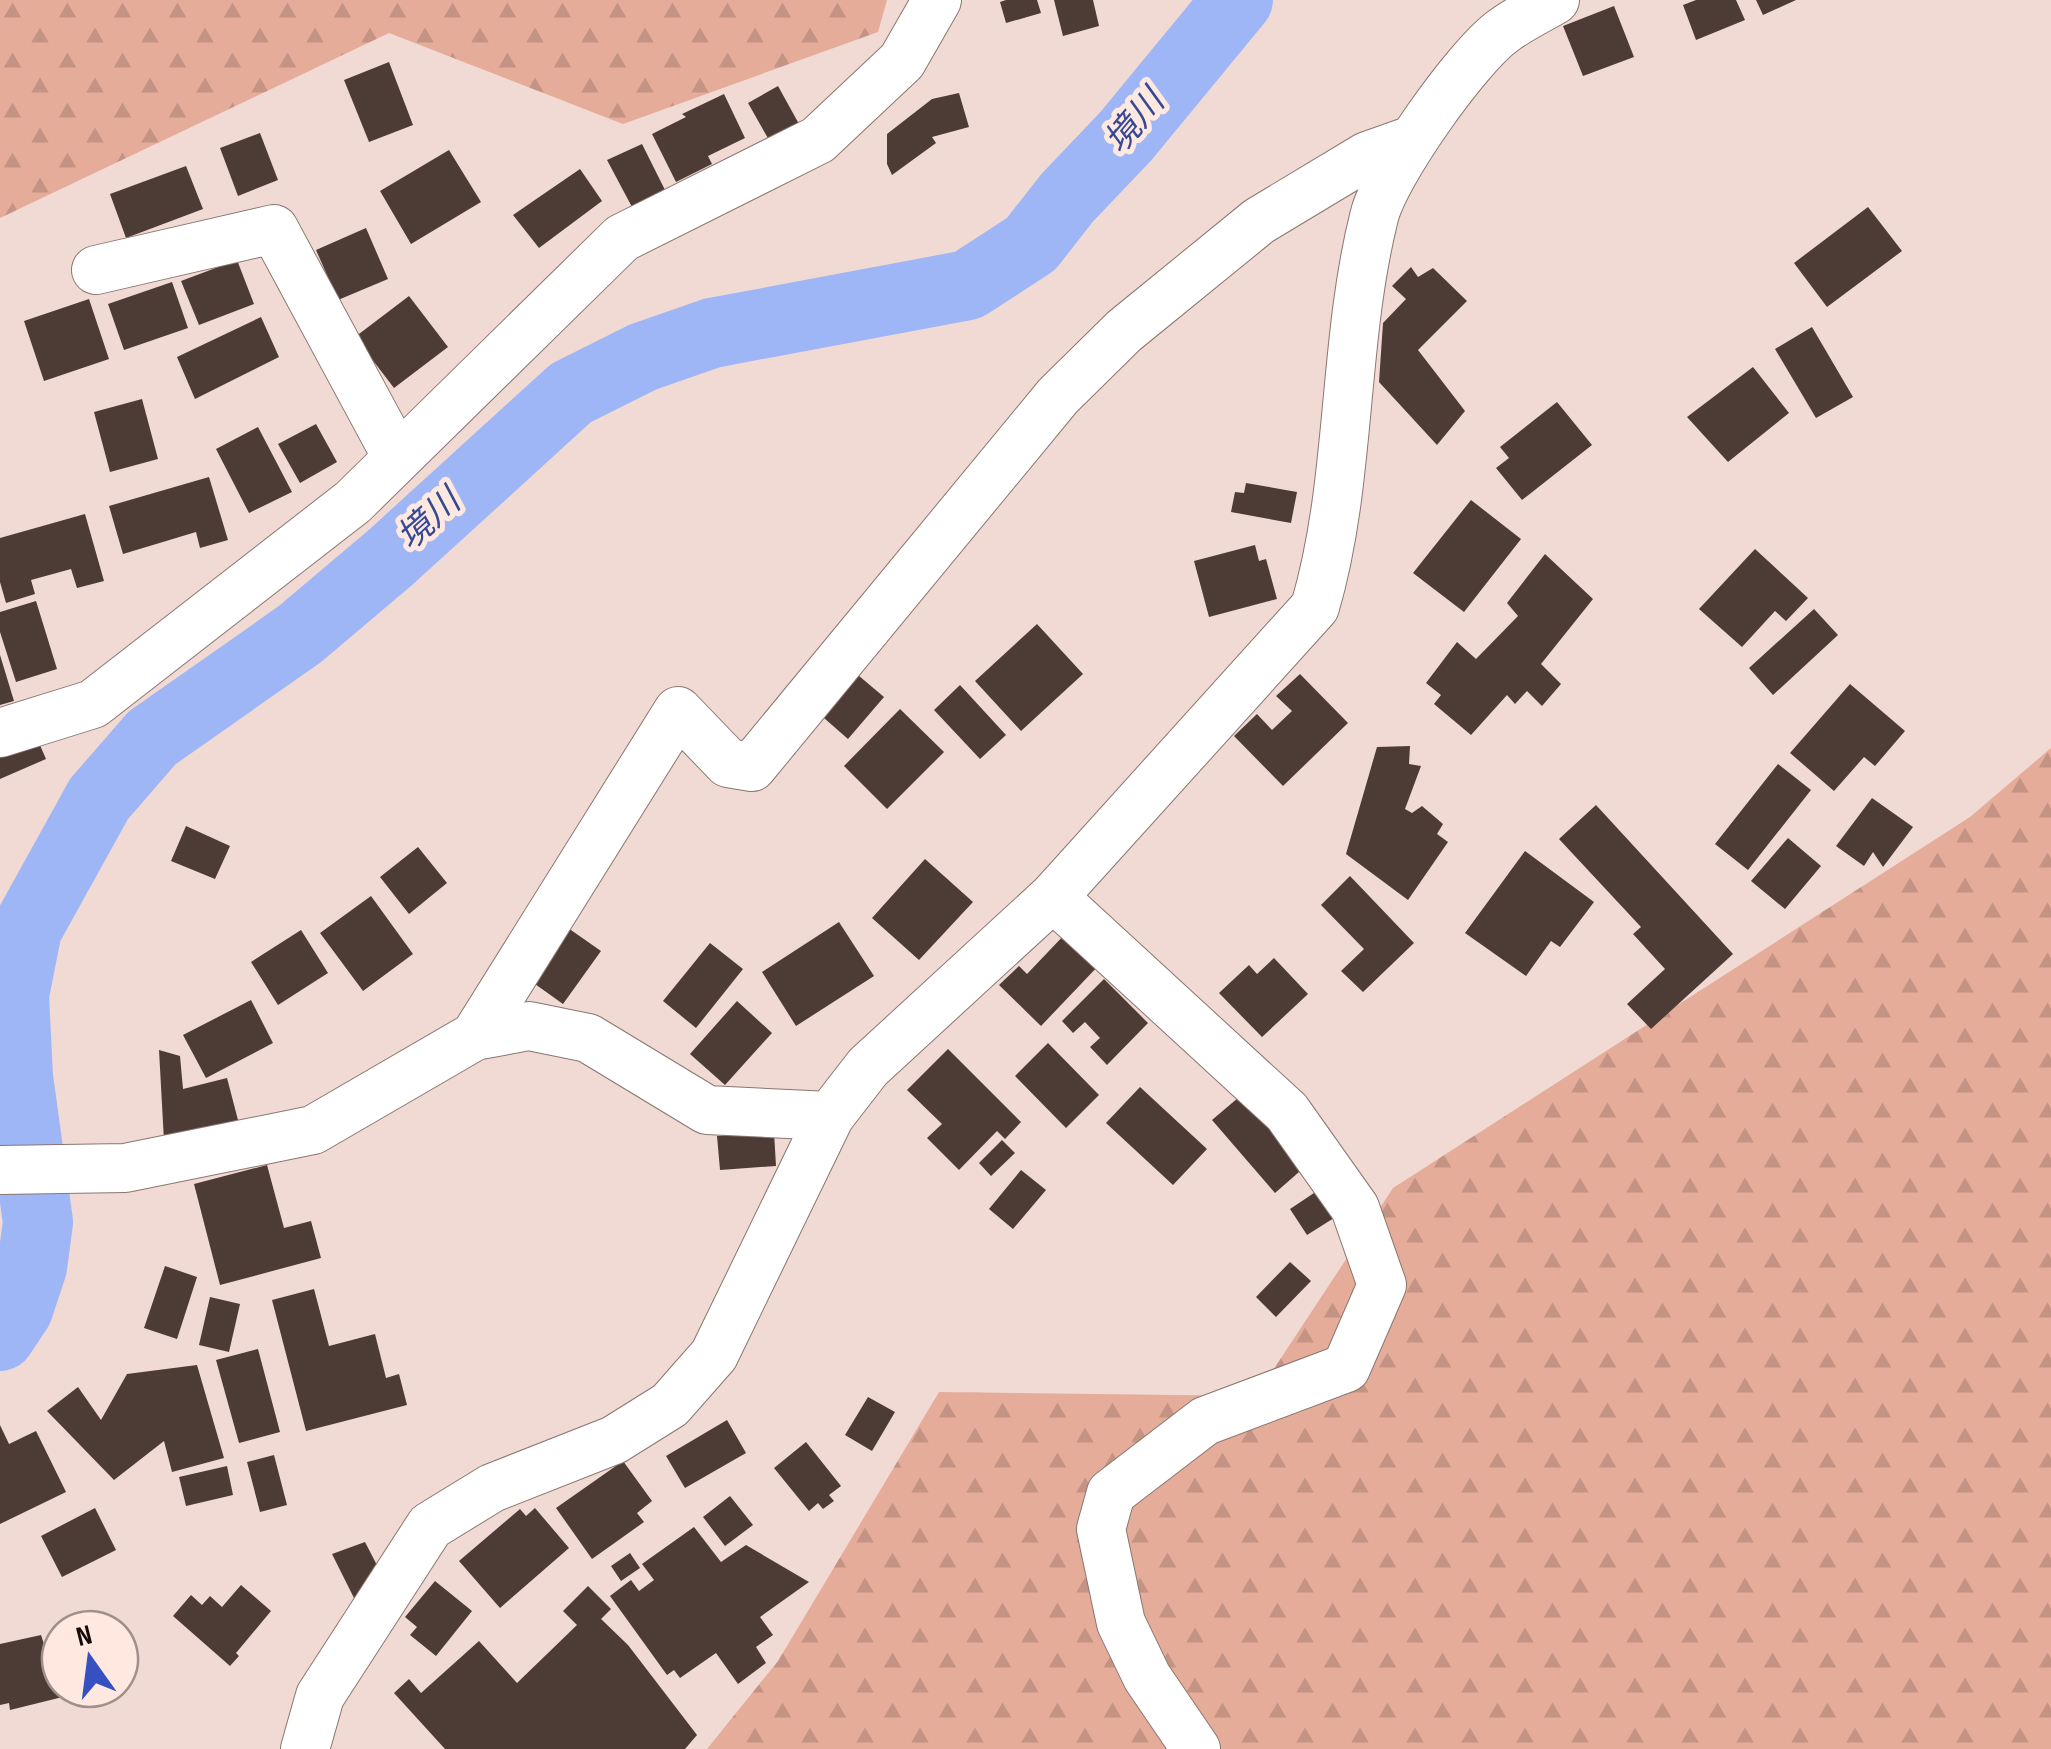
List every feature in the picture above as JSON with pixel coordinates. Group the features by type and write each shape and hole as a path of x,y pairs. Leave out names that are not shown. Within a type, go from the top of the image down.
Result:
{"street":[{"path":"305,1749 320,1696 430,1526 492,1488 614,1440 670,1405 714,1355 830,1116 868,1067 1053,896 1315,607 1328,562 1352,356 1374,213 1412,140 1463,74 1500,32 1556,0"},
{"path":"0,733 94,704 353,502 622,238 818,140 902,61 929,7"},
{"path":"475,1036 678,711 728,763 752,767 1058,396 1124,331 1259,221 1367,156 1412,140"},
{"path":"96,270 274,230 397,457"},
{"path":"1053,896 1288,1112 1356,1208 1382,1285 1346,1368 1204,1421 1111,1493 1101,1529 1121,1623 1148,1676 1196,1749"},
{"path":"4,1171 124,1168 313,1130 475,1036 530,1026 588,1038 707,1110 830,1116"}],"green space":[{"path":"0,0 887,0 878,32 623,124 389,33 0,218"},
{"path":"2051,748 2051,1749 707,1749 778,1661 939,1392 1256,1396 1393,1188 1970,817"}],"building":[{"path":"1037,0 1041,13 1006,23 1000,2"},
{"path":"1054,0 1093,0 1099,26 1063,36"},
{"path":"1696,0 1736,0 1745,20 1696,40 1683,5"},
{"path":"1756,0 1796,0 1763,15"},
{"path":"1614,6 1634,57 1583,76 1563,26"},
{"path":"389,62 413,125 369,142 344,80"},
{"path":"778,86 799,124 769,140 748,103"},
{"path":"959,93 969,127 932,137 936,143 892,175 887,164 887,134 932,99"},
{"path":"724,94 745,138 708,156 712,164 676,182 652,134"},
{"path":"260,133 278,180 238,196 220,148"},
{"path":"642,144 665,190 632,207 607,160"},
{"path":"449,150 481,202 411,244 380,191"},
{"path":"186,166 203,209 126,238 110,194"},
{"path":"580,169 602,201 539,248 513,215"},
{"path":"1868,207 1902,251 1827,307 1794,263"},
{"path":"366,228 388,279 338,300 316,250"},
{"path":"237,260 254,304 199,325 181,281"},
{"path":"1411,267 1418,277 1433,268 1467,301 1418,350 1465,411 1437,445 1379,382 1383,323 1406,299 1392,286"},
{"path":"172,282 188,328 124,350 108,304"},
{"path":"409,296 448,347 394,388 355,337"},
{"path":"89,299 109,359 44,381 24,321"},
{"path":"261,317 279,357 195,399 177,357"},
{"path":"1812,327 1853,397 1816,418 1775,349"},
{"path":"1753,367 1789,413 1728,462 1687,417"},
{"path":"142,399 158,459 110,472 94,412"},
{"path":"1557,402 1592,445 1522,500 1496,468 1509,458 1500,447"},
{"path":"316,424 337,462 300,483 278,444"},
{"path":"258,427 292,492 249,513 216,449"},
{"path":"209,477 228,540 200,548 196,532 123,554 109,506"},
{"path":"1246,483 1297,492 1291,523 1231,512 1235,492 1244,493"},
{"path":"1471,500 1521,539 1464,612 1413,573"},
{"path":"85,514 104,581 77,588 71,569 31,580 35,594 6,603 0,582 0,538"},
{"path":"1255,545 1259,561 1266,559 1277,599 1209,617 1194,561"},
{"path":"1755,549 1808,598 1786,621 1775,611 1742,647 1699,609"},
{"path":"1545,554 1593,599 1541,664 1561,684 1542,706 1527,691 1515,704 1507,695 1471,735 1434,704 1441,695 1426,683 1457,642 1476,659 1518,616 1507,603"},
{"path":"36,601 57,669 16,682 0,632 0,612"},
{"path":"1814,609 1838,635 1773,695 1749,668"},
{"path":"1037,624 1083,674 1021,731 975,681"},
{"path":"0,655 14,701 0,705"},
{"path":"852,670 884,697 848,739 816,711"},
{"path":"1300,674 1348,723 1283,786 1234,736 1257,714 1272,730 1292,711 1276,696"},
{"path":"1850,684 1905,731 1875,766 1864,757 1834,791 1790,753"},
{"path":"960,685 1006,735 980,759 934,710"},
{"path":"900,709 944,752 887,809 844,766"},
{"path":"36,736 46,759 0,779 0,751"},
{"path":"1410,746 1409,764 1421,766 1405,809 1412,813 1422,806 1443,824 1437,834 1448,842 1408,900 1346,854 1377,747"},
{"path":"1778,764 1811,790 1748,870 1715,844"},
{"path":"1872,798 1913,827 1883,867 1873,852 1864,866 1836,846"},
{"path":"1596,805 1733,954 1651,1029 1627,1004 1665,969 1633,934 1641,927 1559,839"},
{"path":"186,826 230,846 215,879 171,861"},
{"path":"1788,838 1821,866 1785,909 1751,881"},
{"path":"418,847 447,883 409,914 380,877"},
{"path":"1525,851 1594,902 1560,947 1551,941 1526,976 1465,933"},
{"path":"925,859 973,902 919,960 872,918"},
{"path":"1350,876 1414,943 1363,992 1341,971 1364,949 1321,905"},
{"path":"371,896 413,954 363,991 320,933"},
{"path":"558,921 601,951 563,1004 521,974"},
{"path":"839,922 874,976 796,1026 762,972"},
{"path":"301,930 328,973 278,1005 251,962"},
{"path":"1068,931 1101,963 1041,1026 999,985 1019,966 1027,974"},
{"path":"710,943 743,969 696,1028 663,1001"},
{"path":"1274,958 1308,994 1262,1037 1219,993 1249,965 1257,974"},
{"path":"1104,979 1148,1023 1107,1065 1090,1047 1100,1038 1085,1022 1073,1033 1062,1021"},
{"path":"251,1000 273,1043 206,1078 183,1035"},
{"path":"737,1001 772,1033 725,1085 690,1054"},
{"path":"1048,1043 1099,1095 1066,1128 1015,1076"},
{"path":"948,1049 1021,1122 1005,1139 997,1131 959,1170 927,1138 942,1124 907,1090"},
{"path":"159,1050 180,1056 183,1089 227,1078 238,1120 164,1141"},
{"path":"1140,1087 1207,1149 1173,1185 1106,1123"},
{"path":"1245,1092 1307,1165 1275,1193 1212,1120"},
{"path":"774,1132 776,1166 720,1170 717,1136"},
{"path":"1002,1140 1015,1153 991,1176 979,1163"},
{"path":"267,1165 284,1228 311,1221 321,1258 220,1285 194,1184"},
{"path":"1021,1170 1046,1190 1013,1229 989,1209"},
{"path":"1317,1191 1334,1218 1307,1235 1290,1209"},
{"path":"1290,1262 1311,1281 1276,1317 1256,1297"},
{"path":"165,1266 197,1277 177,1339 144,1328"},
{"path":"314,1289 329,1346 375,1334 386,1378 399,1374 407,1405 306,1431 272,1300"},
{"path":"210,1297 240,1304 229,1352 199,1345"},
{"path":"258,1349 280,1432 239,1443 216,1360"},
{"path":"197,1365 224,1458 172,1472 164,1441 114,1480 47,1411 78,1387 101,1420 127,1374"},
{"path":"868,1397 895,1412 872,1451 845,1435"},
{"path":"727,1420 746,1453 685,1488 666,1456"},
{"path":"0,1425 9,1444 36,1431 66,1492 0,1524"},
{"path":"806,1442 841,1486 829,1495 834,1501 823,1509 818,1503 809,1511 774,1468"},
{"path":"274,1455 287,1505 260,1512 247,1462"},
{"path":"623,1461 652,1501 637,1513 644,1522 592,1559 556,1508"},
{"path":"227,1466 233,1495 186,1506 179,1477"},
{"path":"730,1496 753,1525 725,1546 703,1517"},
{"path":"95,1508 116,1550 62,1577 41,1536"},
{"path":"535,1508 569,1548 500,1608 459,1561 520,1509 526,1516"},
{"path":"694,1527 721,1562 746,1545 809,1582 760,1617 773,1635 756,1647 766,1663 738,1684 716,1653 680,1678 674,1670 667,1675 610,1596 631,1580 639,1591 654,1580 642,1564"},
{"path":"365,1542 381,1573 355,1600 332,1554"},
{"path":"630,1553 640,1568 621,1581 611,1566"},
{"path":"435,1581 472,1611 436,1656 410,1635 417,1627 405,1617"},
{"path":"241,1585 271,1611 230,1666 173,1616 191,1595 202,1605 210,1596 222,1607"},
{"path":"588,1586 611,1609 601,1619 628,1645 697,1735 685,1749 445,1749 394,1693 409,1679 421,1693 479,1641 517,1683 577,1625 563,1611"},
{"path":"40,1635 40,1703 10,1710 9,1703 0,1705 0,1644"}],"waterway":[{"name":"境川","path":"0,1336 18,1309 32,1267 38,1222 18,1077 14,995 27,929 99,799 152,738 300,634 571,393 643,357 712,333 968,285 1031,244 1238,0"}]}
